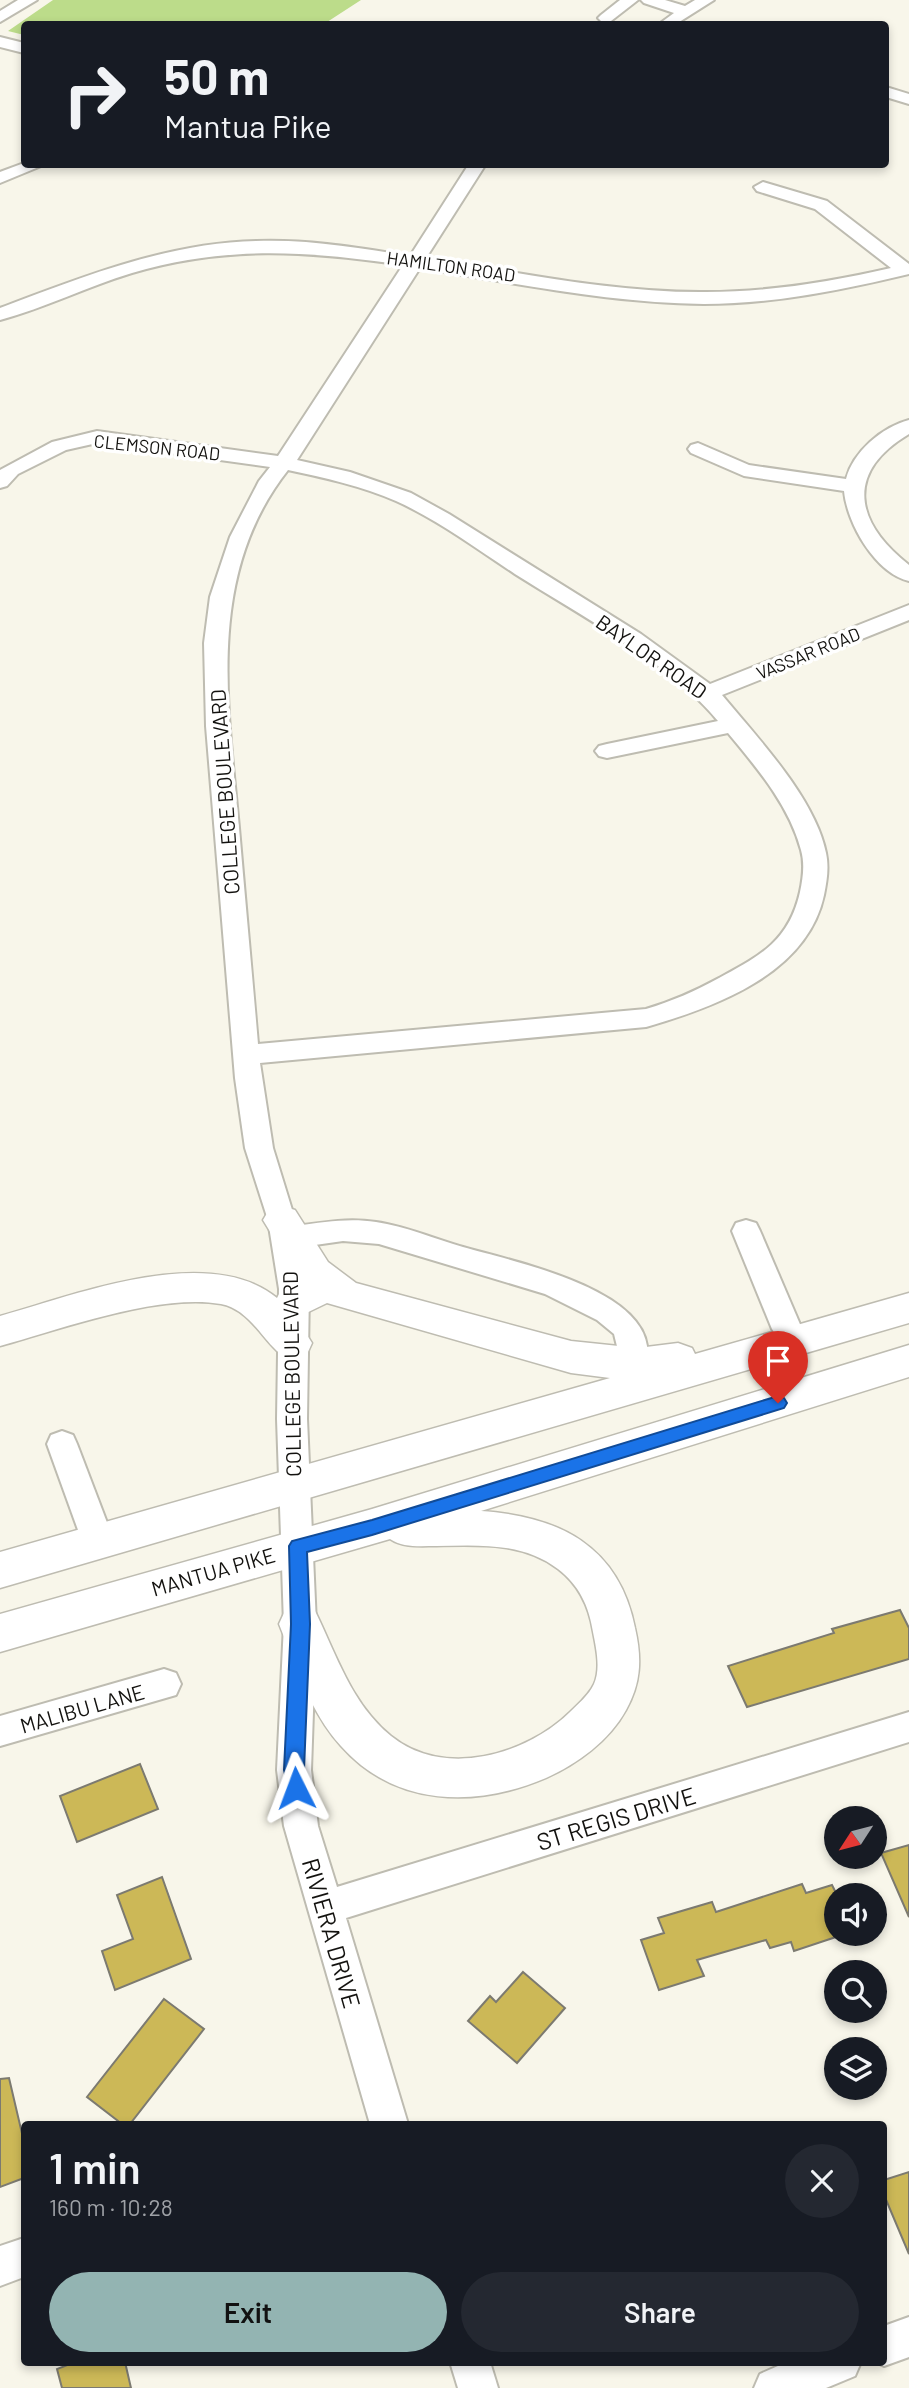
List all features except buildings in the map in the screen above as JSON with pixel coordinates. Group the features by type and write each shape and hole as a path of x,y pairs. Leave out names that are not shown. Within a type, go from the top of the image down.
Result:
{"main road":[{"path":"287,1229 315,1272 344,1295 601,1363 663,1363 844,1314 891,1313"},
{"path":"294,1303 330,1284"},
{"path":"0,1331 124,1299 200,1288 229,1290 245,1295 273,1315 293,1343"},
{"path":"0,1570 891,1313"},
{"name":"MANTUA PIKE","path":"0,1633 372,1527 909,1362"},
{"path":"300,1624 323,1678 343,1715 371,1745 401,1767 450,1779 494,1776 535,1762 571,1740 598,1715 617,1682 617,1645 604,1594 596,1579 583,1565 553,1543 523,1534 500,1530 372,1527"},
{"path":"0,1557 54,1553"}],"street":[{"path":"0,18 29,0"},
{"path":"606,18 630,0"},
{"path":"649,0 687,12"},
{"path":"671,21 706,0"},
{"path":"0,41 21,47"},
{"path":"889,93 909,99"},
{"path":"0,178 27,168"},
{"name":"COLLEGE BOULEVARD","path":"294,1487 294,1303 287,1229 259,1148 245,1055 218,726 215,643 221,597 240,537 269,481 284,463 475,168"},
{"path":"763,187 821,205 907,269"},
{"name":"HAMILTON ROAD","path":"0,314 145,262 208,250 289,246 341,249 415,262 675,297 730,297 804,292 907,269"},
{"path":"909,426 885,440 867,456 858,469 853,486 863,529 878,550 909,575"},
{"name":"CLEMSON ROAD","path":"0,482 11,470 59,446 97,437 284,463"},
{"path":"698,449 744,470 853,486"},
{"name":"BAYLOR ROAD","path":"245,1055 646,1018 688,1006 771,961 792,939 808,910 816,874 814,851 797,810 769,767 708,693 633,639 404,497 343,476 284,463"},
{"name":"VASSAR ROAD","path":"708,693 909,612"},
{"path":"607,751 736,724"},
{"path":"287,1229 379,1233 554,1284 607,1312 624,1326 631,1339 635,1363"},
{"path":"746,1231 787,1329"},
{"path":"62,1444 99,1541"},
{"name":"RIVIERA DRIVE","path":"294,1487 300,1624 294,1770 301,1826 388,2121"},
{"name":"MALIBU LANE","path":"0,1731 164,1684"},
{"name":"ST REGIS DRIVE","path":"324,1908 909,1727"},
{"path":"0,2266 21,2259"},
{"path":"887,2345 909,2337"},
{"path":"471,2366 478,2388"},
{"path":"774,2388 831,2366"}],"green space":[{"path":"53,0 361,0 329,21 23,21"},
{"path":"21,22 21,34 8,31"}],"route":[{"path":"296,1788 294,1770 300,1624 298,1546 372,1527 778,1403"}]}
